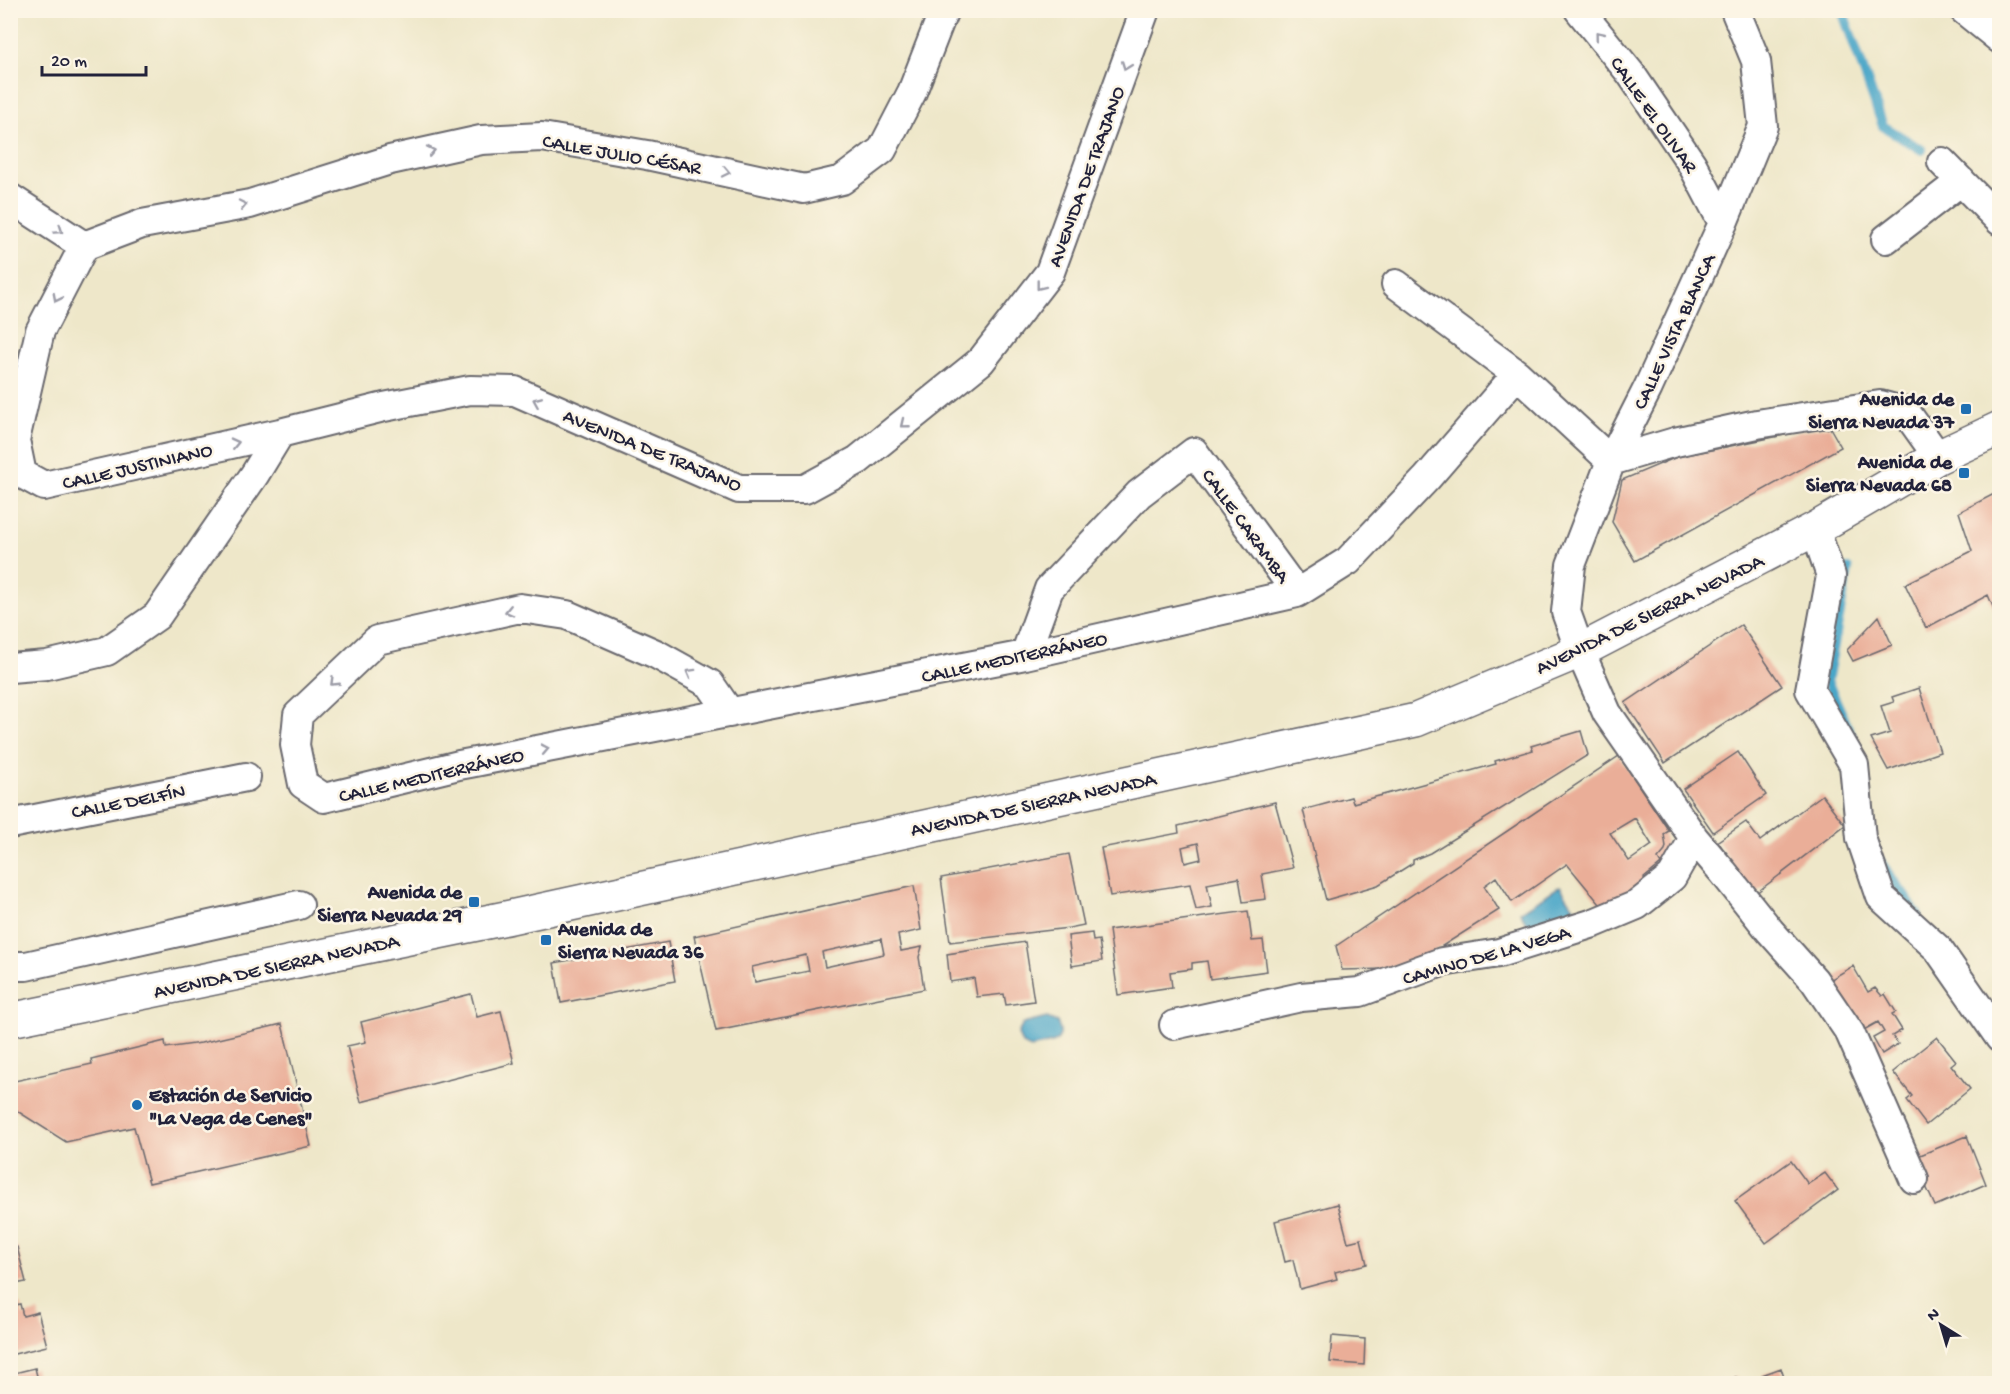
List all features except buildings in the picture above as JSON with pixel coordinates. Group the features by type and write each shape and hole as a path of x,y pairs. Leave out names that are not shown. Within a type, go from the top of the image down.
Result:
{"street":[{"name":"CALLE JULIO CÉSAR","path":"84,246 142,224 250,204 390,160 481,140 542,137 647,155 804,189 842,180 882,150 912,92 944,10"},
{"name":"AVENIDA DE TRAJANO","path":"280,433 384,407 470,390 515,392 739,489 806,489 858,460 981,361 1050,272 1145,10"},
{"name":"CALLE EL OLIVAR","path":"1579,10 1631,74 1680,146 1723,223"},
{"name":"CALLE VISTA BLANCA","path":"1580,651 1566,612 1571,565 1611,461 1648,388 1723,223 1763,126 1756,61 1735,10"},
{"path":"1964,10 2000,39"},
{"path":"1886,239 1952,171 2000,221"},
{"path":"10,198 84,246"},
{"name":"CALLE JUSTINIANO","path":"84,246 40,331 15,440 22,474 44,486 280,433"},
{"path":"1396,284 1517,374 1611,461 1675,442 1757,424 1880,405 1906,412 1938,457"},
{"name":"CALLE CARAMBA","path":"1025,655 1048,589 1139,494 1194,452 1297,593 1348,561 1427,478 1517,374"},
{"name":"AVENIDA DE SIERRA NEVADA","path":"10,1020 529,913 1416,720 1580,651 1815,529 1938,457 2000,428"},
{"path":"10,668 47,664 107,651 157,616 255,474 280,433"},
{"path":"1815,529 1831,576 1810,690 1854,765 1860,837 1881,897 1938,949 2000,1038"},
{"name":"CALLE MEDITERRÁNEO","path":"730,713 710,684 656,654 567,615 520,608 377,640 298,715 295,746 303,784 324,798 459,765 730,713 1025,655 1297,593"},
{"path":"1580,651 1607,713 1694,838 1770,931 1814,980 1850,1033 1914,1179"},
{"name":"CALLE DELFÍN","path":"10,824 246,777"},
{"name":"CAMINO DE LA VEGA","path":"1174,1025 1301,996 1360,992 1442,962 1499,953 1594,923 1637,905 1672,877 1694,838"},
{"path":"10,966 26,966 299,905"}],"water":[{"path":"1560,886 1579,915 1529,927 1520,912"},
{"path":"1047,1018 1057,1022 1060,1033 1057,1040 1031,1048 1022,1044 1018,1034 1023,1024"}],"waterway":[{"path":"1842,10 1883,126 1922,150"},
{"path":"1848,569 1827,681 1851,735"},
{"path":"1881,863 1917,914"}],"place":[{"name":"Avenida de Sierra Nevada 37","path":"1966,409"},
{"name":"Avenida de Sierra Nevada 68","path":"1964,473"},
{"name":"Avenida de Sierra Nevada 29","path":"474,902"},
{"name":"Avenida de Sierra Nevada 36","path":"546,940"},
{"name":"Estación de Servicio \"La Vega de Cenes\"","path":"137,1105"}]}
